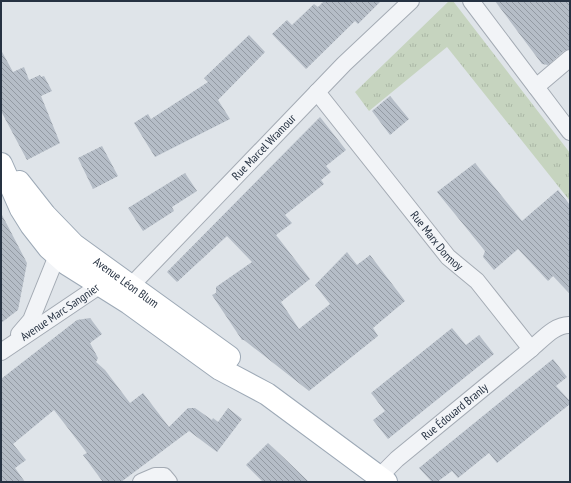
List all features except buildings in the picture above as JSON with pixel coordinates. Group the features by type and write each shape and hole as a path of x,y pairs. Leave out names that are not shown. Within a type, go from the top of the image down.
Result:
{"main road":[{"name":"Avenue Léon Blum","path":"1,155 66,251 78,272 106,279 236,361 267,394 383,479"},
{"name":"Avenue Léon Blum","path":"1,164 18,203 30,225 66,251"}],"street":[{"name":"Rue Marcel Wramour","path":"125,291 317,92 411,1"},
{"path":"471,1 570,132"},
{"path":"536,87 570,58"},
{"name":"Rue Marx Dormoy","path":"317,92 448,257 477,281 531,349"},
{"name":"Avenue Marc Sangnier","path":"3,351 31,320 50,269 66,251"},
{"name":"Avenue Marc Sangnier","path":"3,351 106,279"},
{"path":"531,349 554,330 561,326 570,325"},
{"name":"Rue Édouard Branly","path":"383,479 397,459 531,349"},
{"path":"141,482 159,476 164,476 169,482"}],"green space":[{"path":"449,1 453,1 570,153 570,201 447,47 369,111 355,92"}]}
